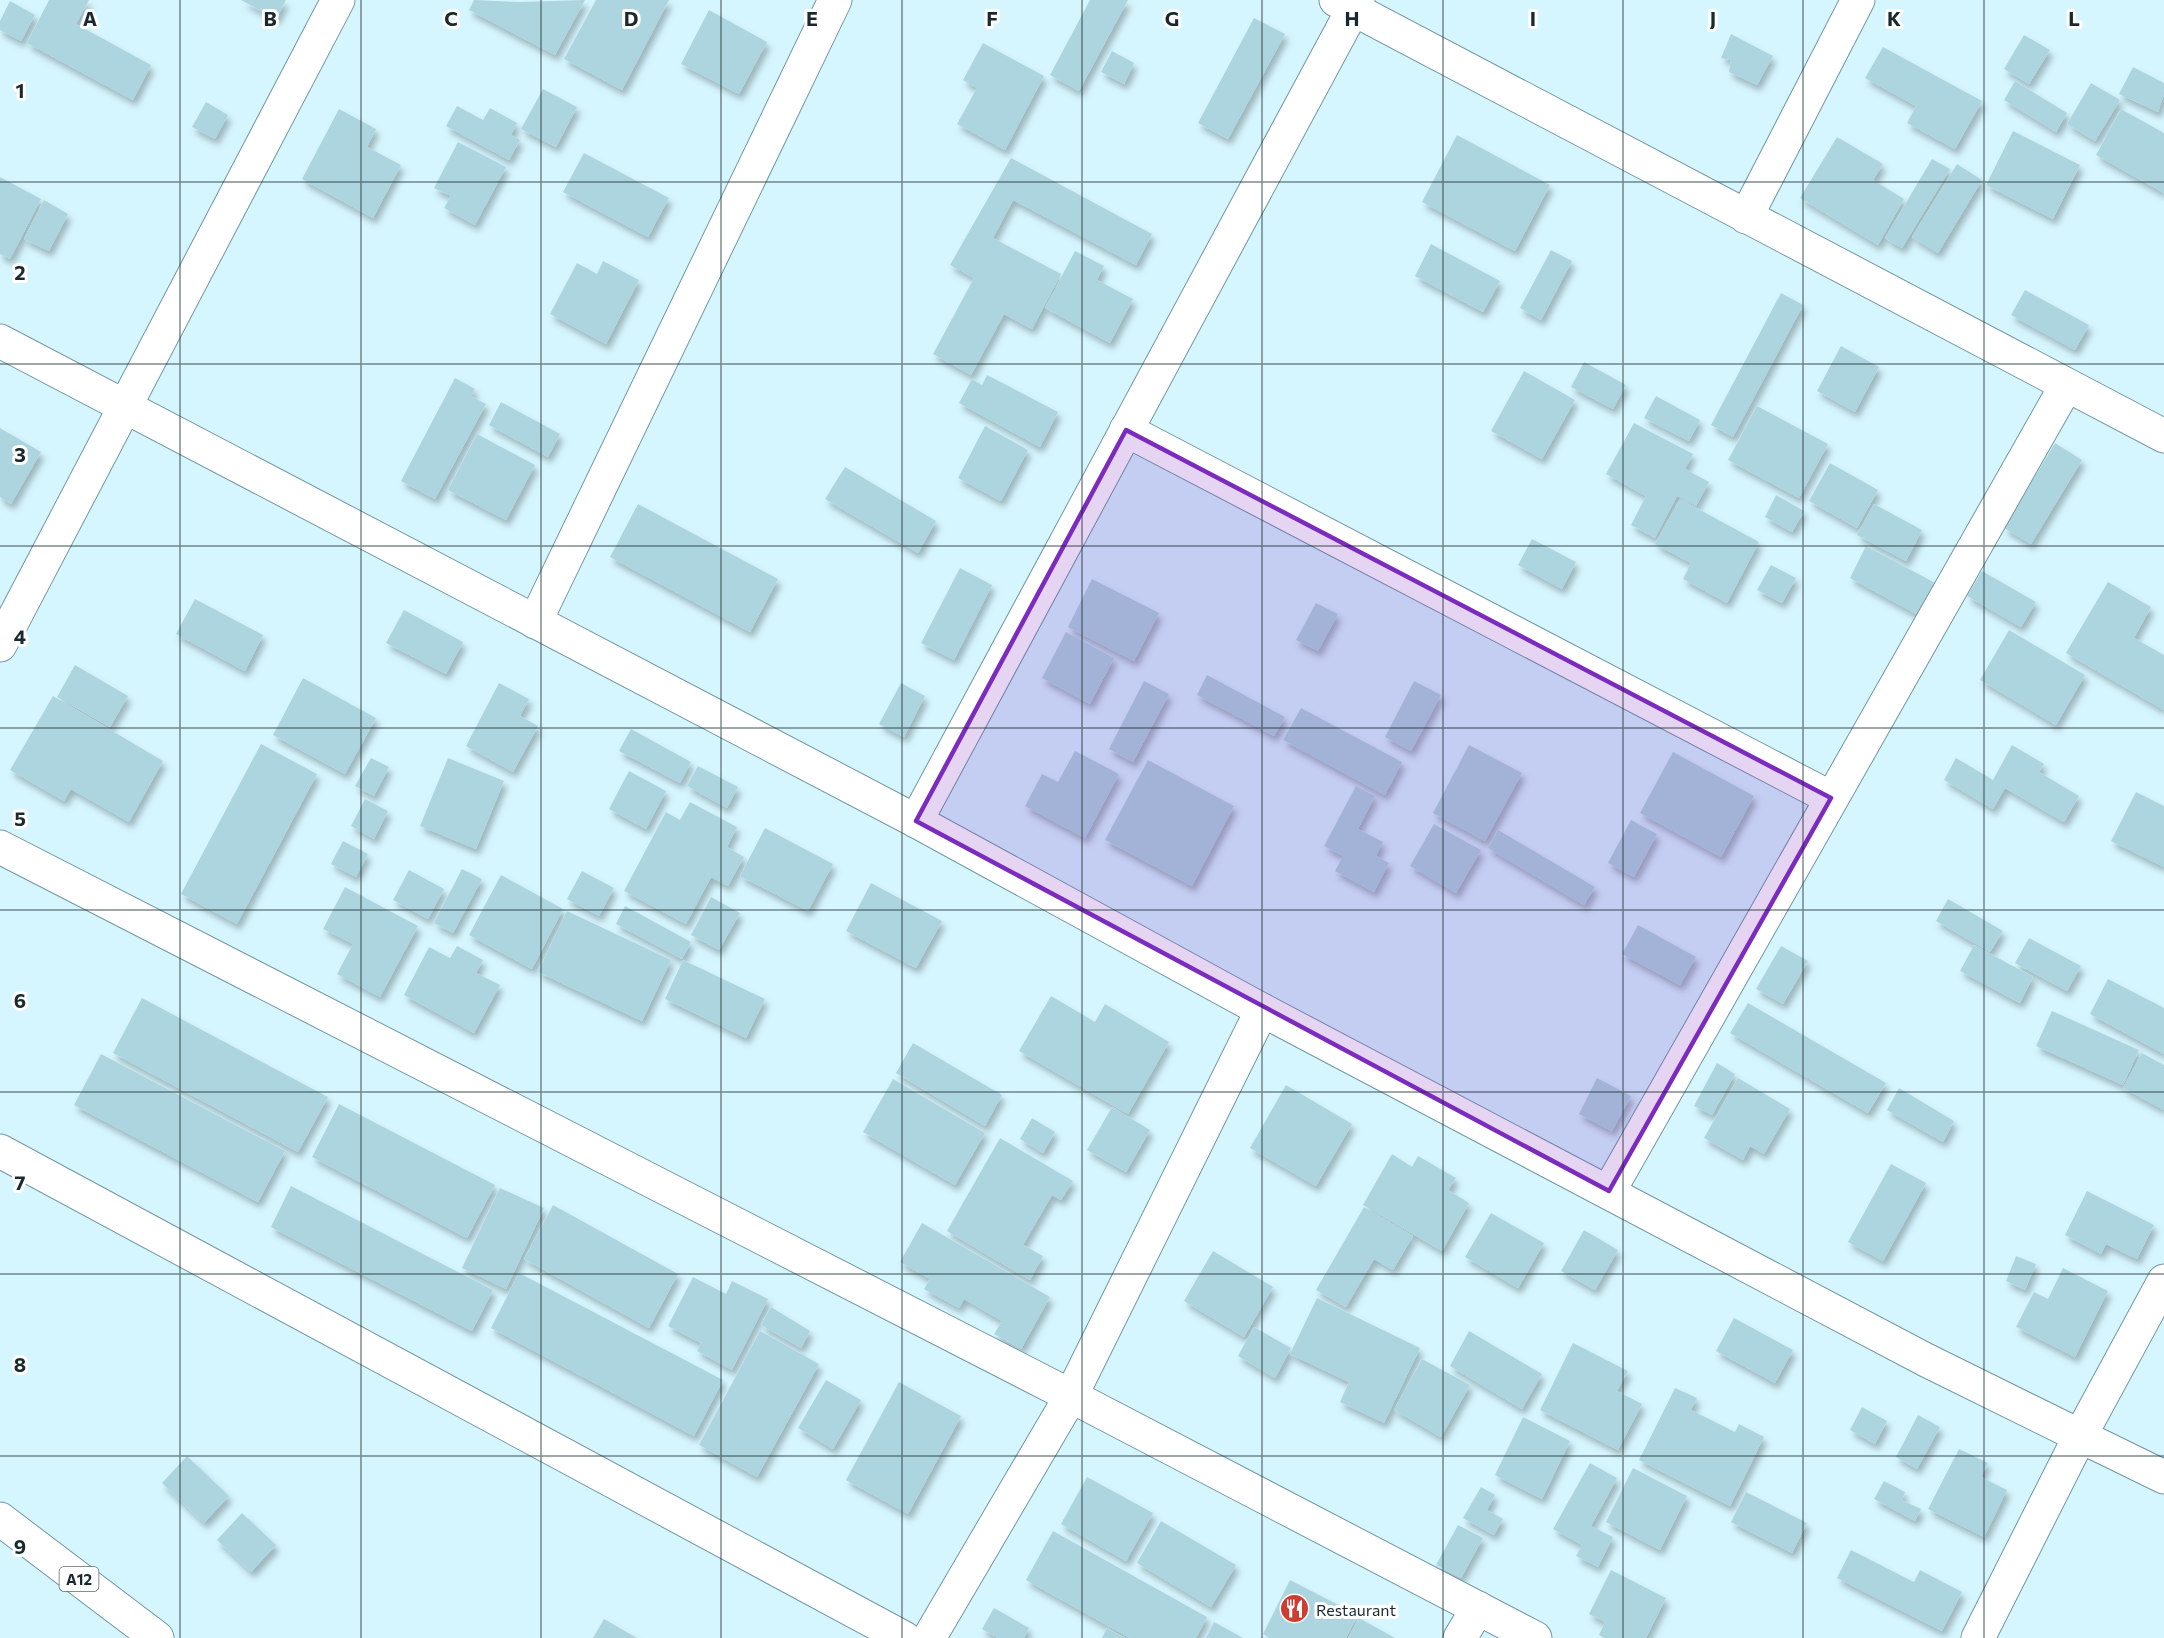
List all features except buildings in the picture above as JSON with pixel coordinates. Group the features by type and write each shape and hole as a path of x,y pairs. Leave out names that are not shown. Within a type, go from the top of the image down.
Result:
{"street":[{"path":"0,645 338,0"},
{"path":"535,622 835,0"},
{"path":"1746,217 1858,0"},
{"path":"916,821 1126,430 1349,3 1746,217 2164,436"},
{"path":"0,341 916,821 1262,1010 1926,1360 2164,1477"},
{"path":"1609,1191 2066,386"},
{"path":"1126,430 1831,798"},
{"path":"0,847 1071,1396 1535,1638"},
{"path":"929,1638 1071,1396 1262,1010"},
{"path":"0,1151 904,1638"},
{"path":"1978,1638 2080,1436 2164,1281"},
{"name":"A12","path":"0,1520 157,1638"},
{"path":"1460,1638 1478,1608"}],"highlighted area":[{"path":"1126,430 1831,798 1609,1191 916,821"}],"place":[{"name":"Restaurant","path":"1295,1609"}]}
